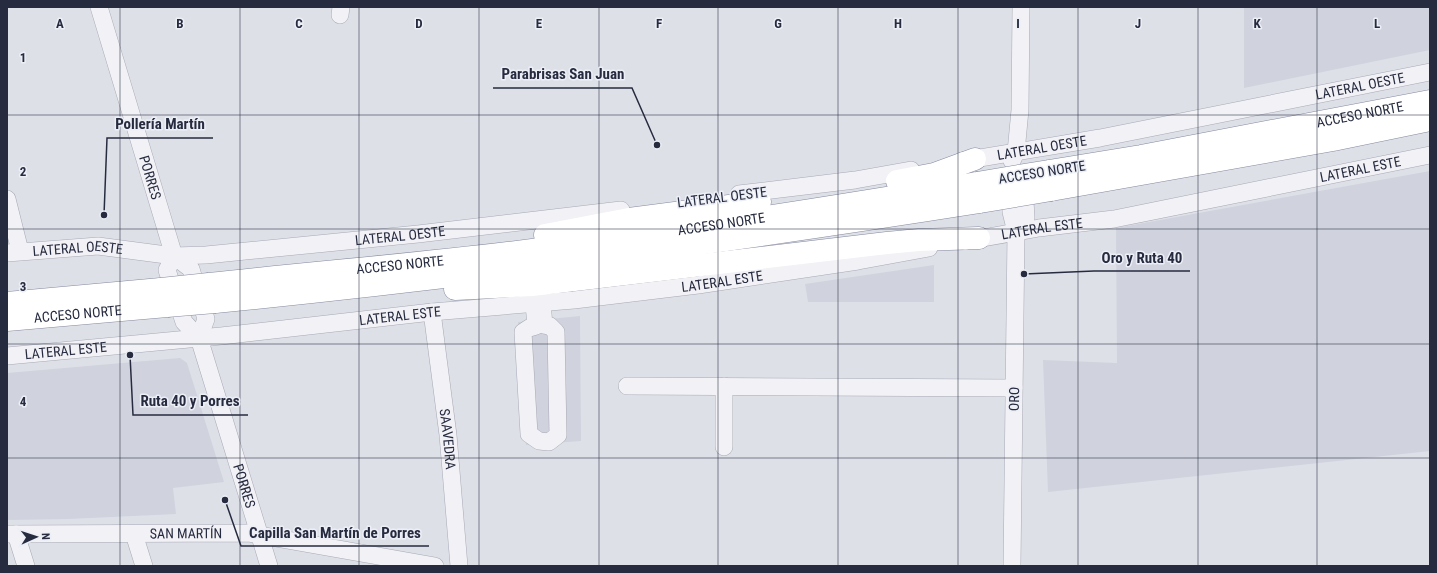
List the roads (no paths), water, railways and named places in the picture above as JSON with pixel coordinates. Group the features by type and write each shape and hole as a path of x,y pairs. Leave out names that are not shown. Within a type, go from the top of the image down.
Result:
{"highway":[{"name":"ACCESO NORTE","path":"1050,181 1141,156 1430,101"},
{"name":"ACCESO NORTE","path":"7,320 164,298 212,293 363,268 584,243 841,206 978,192 1325,141 1425,122"},
{"path":"363,268 629,219 748,204 916,179 975,159"},
{"name":"ACCESO NORTE","path":"212,293 304,293 583,260 843,224 978,192"},
{"path":"304,293 411,291 532,285 887,243 919,240 979,238"},
{"name":"ACCESO NORTE","path":"7,303 164,298"}],"street":[{"name":"PORRES","path":"99,7 174,256 168,270 184,322 199,338 269,566"},
{"name":"ORO","path":"1012,566 1016,232 1011,212 1010,167 1016,152 1020,110 1020,7"},
{"name":"LATERAL OESTE","path":"14,252 98,246 174,256 252,251 602,213 855,180 1139,130 1430,72"},
{"name":"LATERAL ESTE","path":"7,356 199,338 432,312 538,303 698,285 858,261 1016,232 1114,219 1430,155"},
{"path":"7,199 14,252"},
{"path":"174,256 191,269 206,319 199,338"},
{"path":"538,303 544,325 550,326 556,332 558,435 549,442 539,441 529,434 523,332 536,326 538,303"},
{"name":"SAAVEDRA","path":"432,312 448,435 459,566"},
{"path":"627,386 1014,388"},
{"path":"724,386 724,447"},
{"name":"SAN MARTÍN","path":"11,534 248,533 435,566"},
{"path":"11,534 26,566"},
{"path":"134,534 144,566"}],"place":[{"name":"Parabrisas San Juan","path":"657,145"},
{"name":"Pollería Martín","path":"104,215"},
{"name":"Oro y Ruta 40","path":"1024,274"},
{"name":"Ruta 40 y Porres","path":"130,355"},
{"name":"Capilla San Martín de Porres","path":"225,500"}]}
